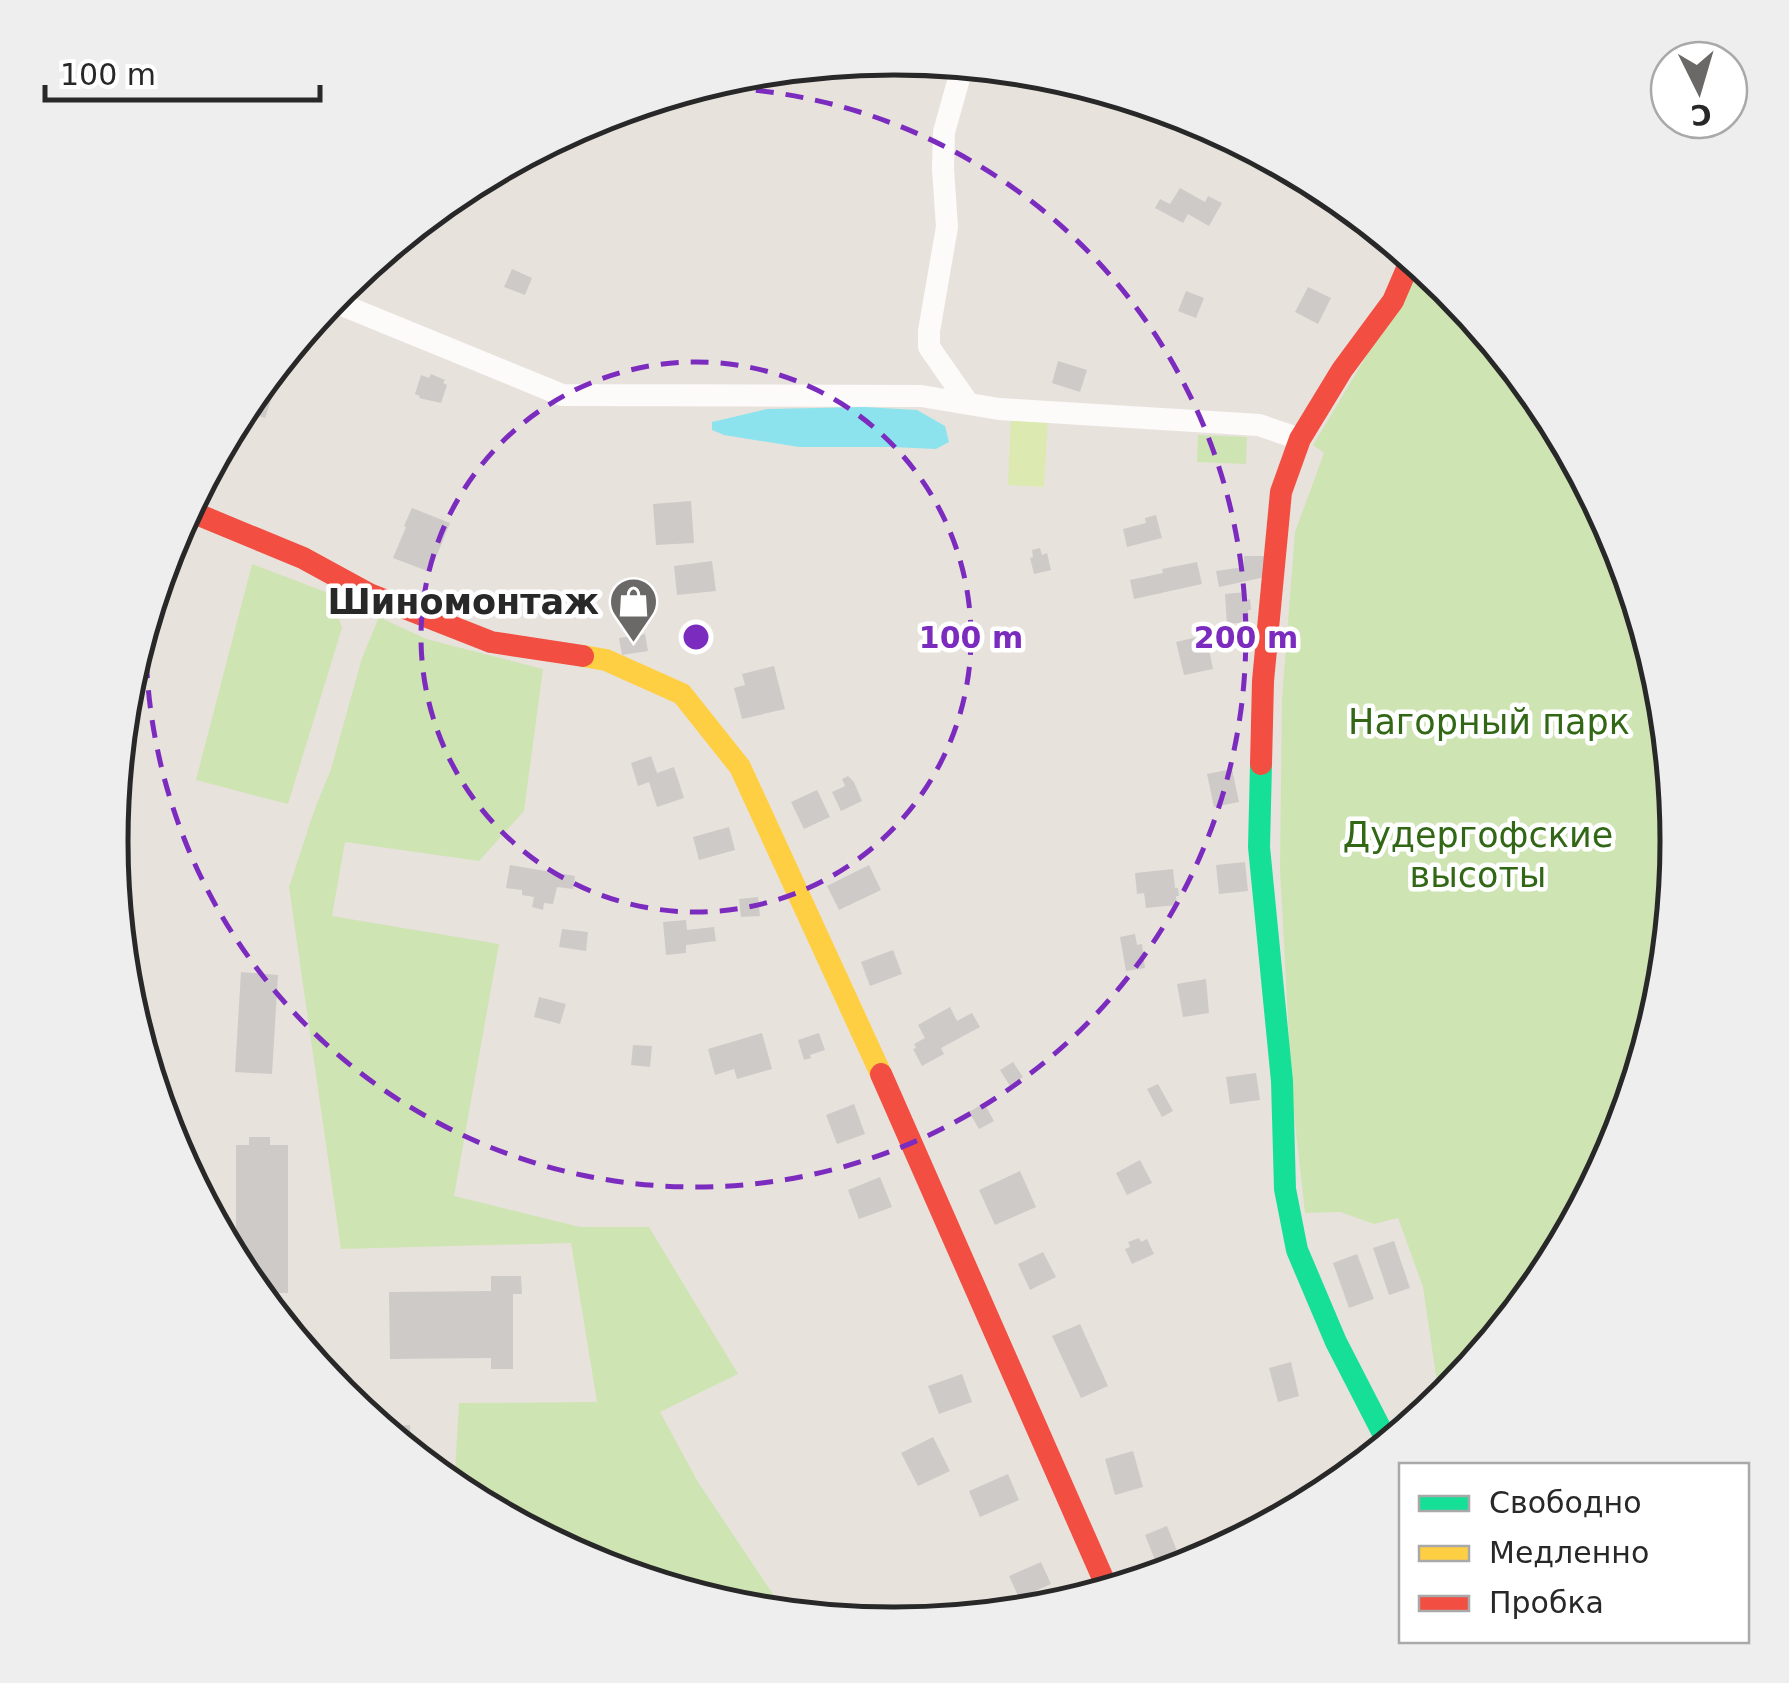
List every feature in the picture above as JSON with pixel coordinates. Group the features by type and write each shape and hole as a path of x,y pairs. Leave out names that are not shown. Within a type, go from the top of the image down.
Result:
{"street":[{"path":"959,78 944,132 947,227 928,331 929,347 968,403"},
{"path":"1382,1432 1336,1342 1297,1250 1285,1190 1282,1081 1260,828 1263,681 1281,492 1300,439 1342,370 1393,301 1406,271"},
{"path":"346,307 562,395 921,396 999,409 1259,425 1300,439"},
{"path":"201,516 302,558 369,594 491,642 606,660 682,694 740,768 882,1076 1103,1579"}],"green space":[{"name":"Дудергофские высоты","path":"1413,278 1503,375 1582,502 1603,548 1635,643 1654,741 1661,842 1659,892 1646,991 1620,1088 1582,1181 1532,1267 1471,1347 1437,1382 1423,1287 1398,1218 1374,1224 1340,1212 1305,1213 1292,1096 1280,869 1282,699 1295,532 1324,453 1313,445"},
{"path":"1011,418 1048,420 1044,487 1008,485"},
{"path":"1198,435 1247,437 1246,464 1197,462"},
{"path":"252,564 331,594 342,628 288,804 196,780"},
{"path":"379,617 426,639 543,669 524,811 479,861 345,842 332,916 499,944 454,1196 580,1227 649,1227 738,1374 660,1412 698,1482 776,1598 696,1582 601,1550 511,1505 455,1469 459,1403 597,1402 571,1243 341,1249 289,887 331,769 362,658"}],"water":[{"path":"767,409 917,410 945,426 949,442 936,449 799,447 712,430 712,422"}],"building":[{"path":"1180,188 1205,202 1208,196 1222,203 1209,226 1188,214 1183,223 1155,208 1160,199 1170,204"},
{"path":"512,269 532,278 525,295 504,287"},
{"path":"1308,287 1331,298 1318,324 1295,312"},
{"path":"1186,291 1204,298 1196,318 1178,311"},
{"path":"1058,361 1087,370 1080,392 1052,383"},
{"path":"431,374 447,385 441,403 415,394 421,375 429,378"},
{"path":"274,392 265,418 257,415"},
{"path":"691,501 694,543 656,545 653,504"},
{"path":"412,508 450,523 430,572 393,558"},
{"path":"1156,515 1162,538 1127,547 1123,529 1146,523 1145,518"},
{"path":"1040,548 1042,555 1047,553 1051,570 1034,574 1030,558 1032,550"},
{"path":"1244,556 1267,556 1265,577 1219,587 1216,571 1244,567"},
{"path":"712,561 716,591 677,595 674,566"},
{"path":"1197,562 1202,584 1134,599 1130,580"},
{"path":"1246,592 1247,600 1250,599 1249,622 1227,624 1225,594"},
{"name":"Шиномонтаж","path":"645,634 648,651 622,655 619,638"},
{"path":"1206,635 1213,669 1184,675 1176,642"},
{"path":"774,666 785,709 742,719 734,688 745,685 742,674"},
{"path":"651,756 657,773 674,767 684,798 657,807 649,782 638,786 631,763"},
{"path":"1232,769 1239,802 1214,807 1207,774"},
{"path":"848,776 862,801 841,811 832,792 845,786 842,779"},
{"path":"817,790 830,817 804,829 791,802"},
{"path":"729,827 735,850 699,860 693,837"},
{"path":"1245,862 1248,891 1219,894 1216,865"},
{"path":"510,865 575,876 573,889 557,887 553,904 544,903 543,910 532,907 534,897 506,888"},
{"path":"869,865 881,890 839,910 827,886"},
{"path":"1173,869 1177,905 1146,908 1144,893 1137,894 1135,873"},
{"path":"758,897 760,916 741,917 739,899"},
{"path":"686,920 687,930 714,927 716,941 686,945 686,953 666,955 663,922"},
{"path":"562,929 588,932 586,951 559,947"},
{"path":"1135,934 1137,945 1142,944 1145,968 1126,971 1120,937"},
{"path":"893,950 902,974 870,986 861,962"},
{"path":"241,972 278,975 272,1074 235,1072"},
{"path":"1206,979 1209,1013 1183,1017 1177,984"},
{"path":"539,997 566,1004 560,1024 534,1017"},
{"path":"950,1007 957,1021 972,1013 980,1027 941,1048 944,1054 922,1066 913,1049 914,1044 925,1038 918,1025"},
{"path":"762,1033 772,1069 737,1079 734,1069 715,1075 708,1049"},
{"path":"819,1033 825,1050 804,1060 798,1040"},
{"path":"633,1045 652,1046 650,1067 631,1065"},
{"path":"1013,1062 1023,1077 1010,1086 1000,1070"},
{"path":"1256,1073 1260,1100 1230,1104 1226,1077"},
{"path":"1158,1084 1173,1111 1162,1117 1147,1089"},
{"path":"984,1103 994,1121 979,1129 969,1112"},
{"path":"854,1104 865,1134 837,1144 826,1115"},
{"path":"249,1137 270,1137 270,1145 288,1145 288,1293 275,1293 236,1233 236,1145 249,1145"},
{"path":"1140,1160 1152,1183 1127,1195 1116,1173"},
{"path":"1020,1171 1036,1207 995,1225 979,1190"},
{"path":"880,1177 892,1207 859,1219 848,1190"},
{"path":"1139,1238 1141,1242 1147,1239 1154,1254 1132,1264 1125,1249 1130,1247 1128,1242"},
{"path":"1394,1241 1410,1288 1389,1295 1373,1248"},
{"path":"1043,1252 1056,1277 1030,1290 1018,1264"},
{"path":"1357,1254 1374,1299 1349,1308 1333,1263"},
{"path":"491,1276 521,1276 522,1294 513,1294 513,1369 491,1369 491,1358 390,1359 389,1292 491,1291"},
{"path":"1080,1324 1108,1386 1081,1398 1052,1336"},
{"path":"1291,1362 1299,1396 1278,1402 1269,1368"},
{"path":"962,1374 972,1402 939,1414 928,1386"},
{"path":"933,1437 950,1471 918,1486 901,1453"},
{"path":"1133,1451 1143,1487 1115,1495 1105,1459"},
{"path":"1008,1474 1019,1500 980,1517 969,1491"},
{"path":"1167,1526 1178,1554 1156,1562 1145,1535"},
{"path":"1041,1562 1051,1584 1019,1597 1009,1576"}],"traffic: fast":[{"path":"1261,764 1259,847 1282,1081 1285,1189 1297,1250 1336,1342 1382,1432"}],"traffic: slow":[{"path":"583,656 606,660 682,694 740,767 881,1074"}],"traffic: jam":[{"path":"1261,764 1263,681 1281,492 1300,439 1342,370 1393,301 1406,271"},
{"path":"201,516 303,558 369,594 491,642 583,656"},
{"path":"881,1074 1103,1579"}],"place":[{"name":"Шиномонтаж","path":"634,644"}],"park label":[{"name":"Нагорный парк","path":"1489,722"}]}
